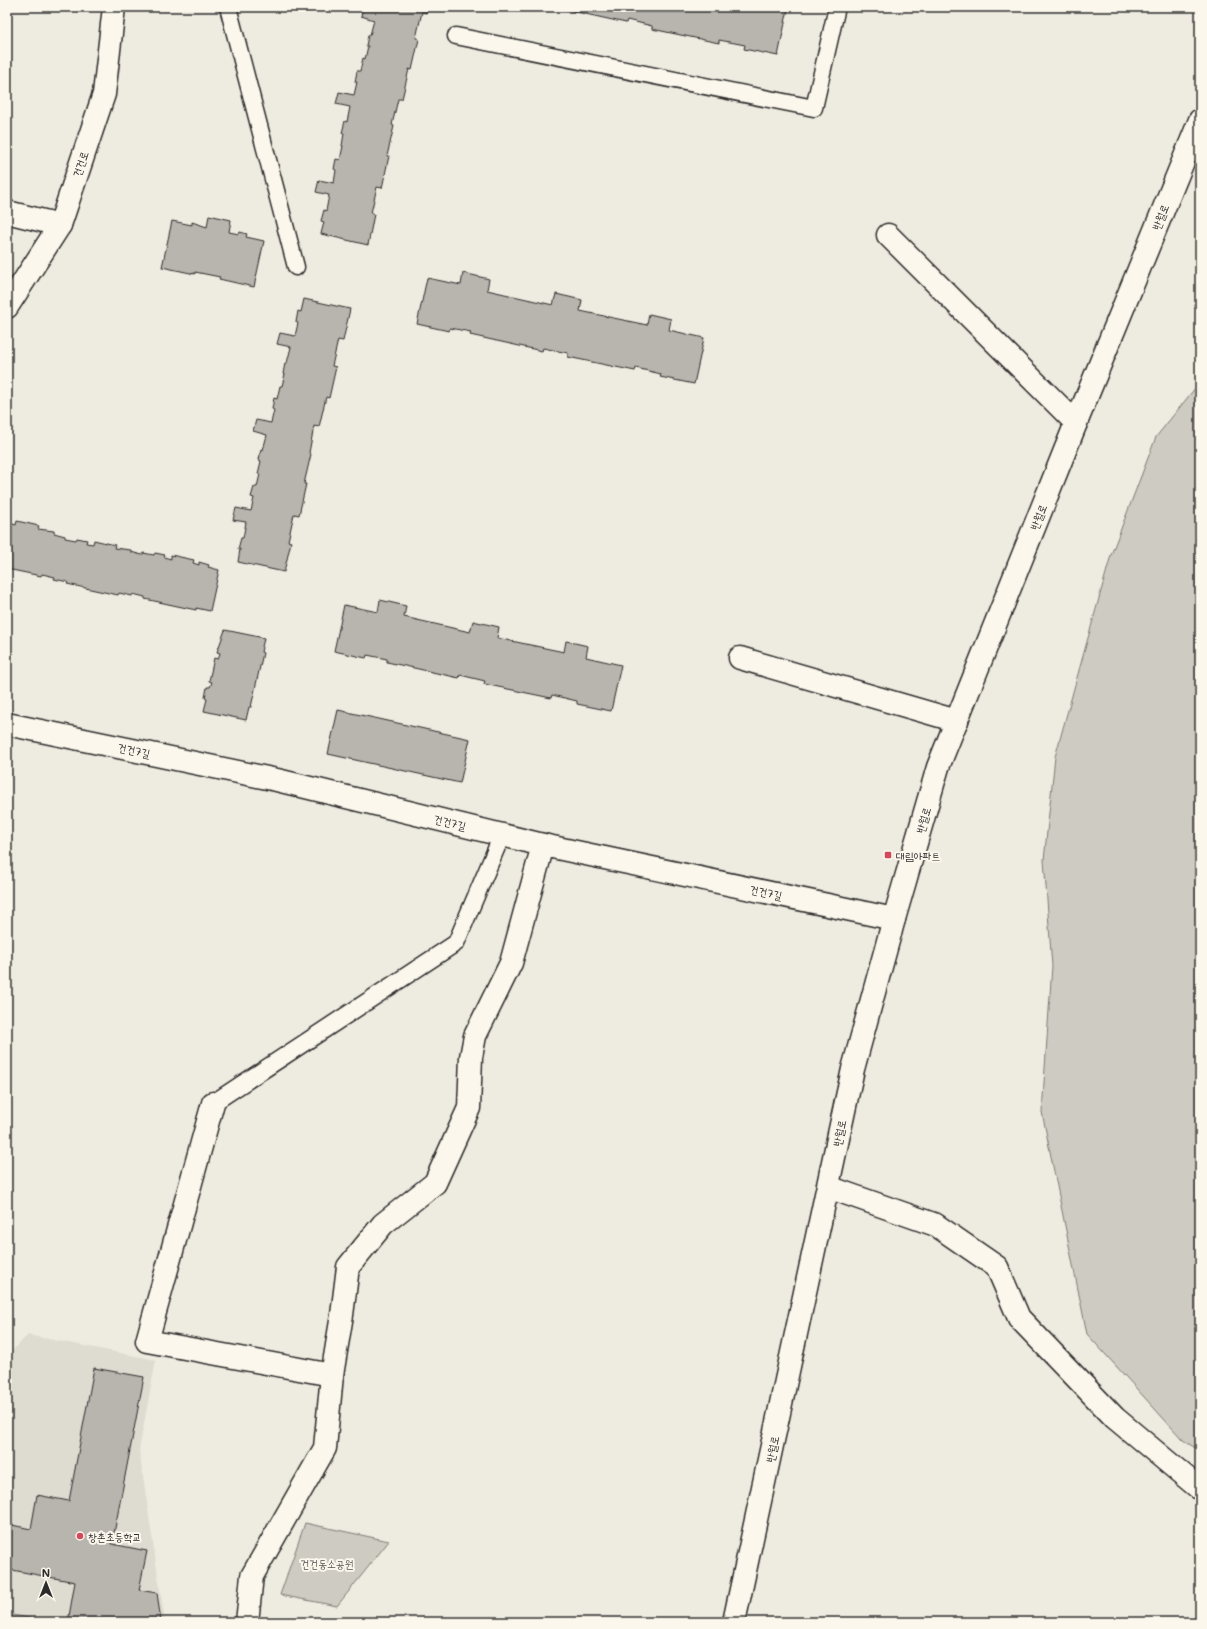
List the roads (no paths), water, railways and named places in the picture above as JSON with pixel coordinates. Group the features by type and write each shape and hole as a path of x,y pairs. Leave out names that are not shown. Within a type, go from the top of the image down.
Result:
{"street":[{"name":"건건로","path":"7,307 60,225 104,94 114,7"},
{"name":"반월로","path":"734,1622 853,1069 938,767 1076,423 1200,120"},
{"path":"7,212 60,225"},
{"path":"888,235 1076,423"},
{"path":"740,658 957,721"},
{"name":"건건7길","path":"7,724 277,780 543,845 894,919"},
{"path":"247,1622 252,1576 325,1448 332,1375 348,1267 383,1224 435,1183 469,1108 471,1057 475,1036 511,963 543,845"},
{"path":"213,1103 147,1341 332,1375"},
{"path":"828,1187 936,1225 997,1267 1019,1318 1115,1418 1200,1490"}],"lane":[{"path":"228,7 296,267"},
{"path":"456,36 814,108 837,7"},
{"path":"213,1103 456,943 502,835"}],"place":[{"name":"대림아파트","path":"888,855"},
{"name":"창촌초등학교","path":"80,1536"}],"park label":[{"name":"건건동소공원","path":"327,1563"}]}
